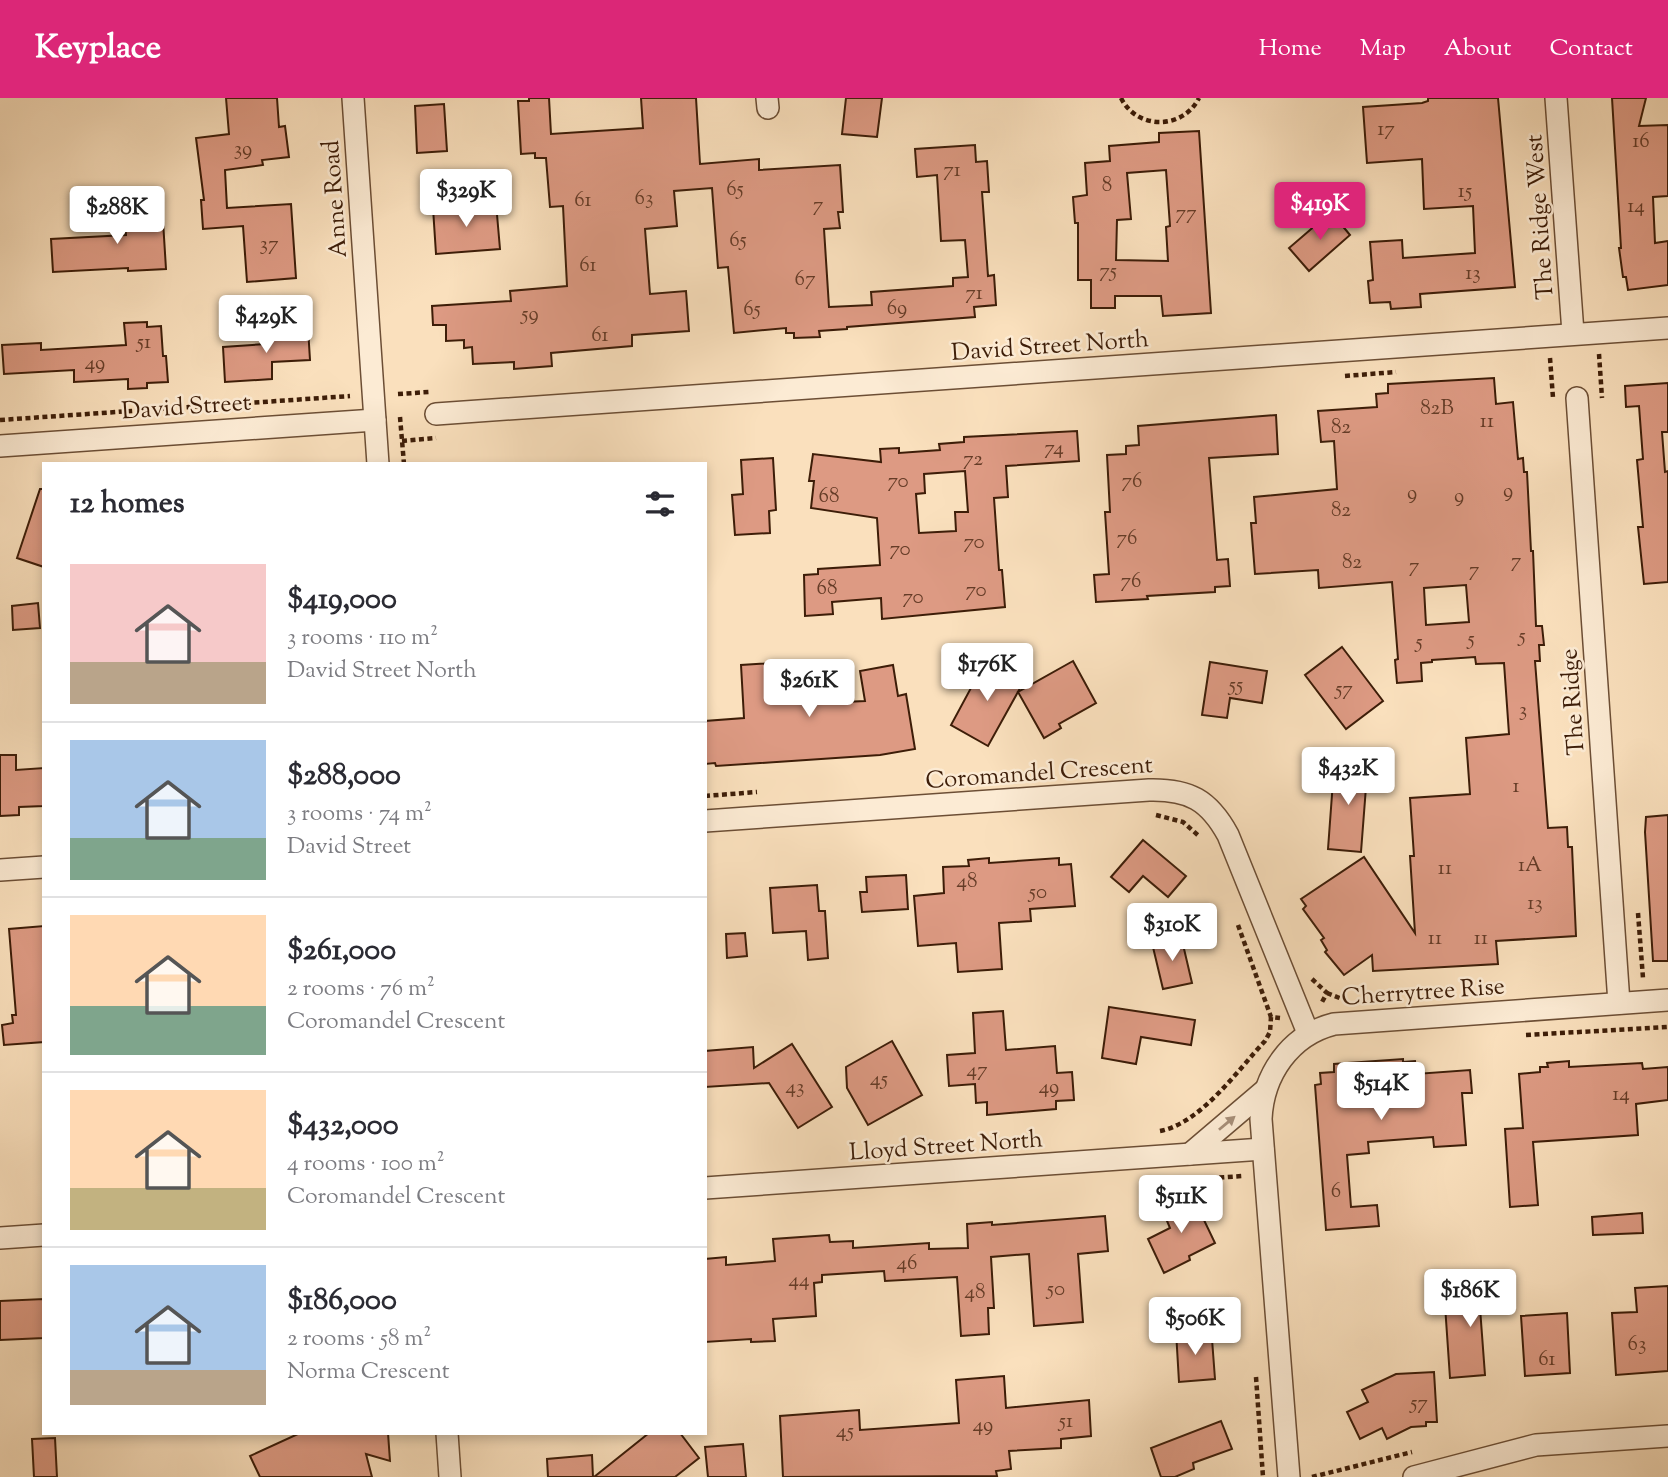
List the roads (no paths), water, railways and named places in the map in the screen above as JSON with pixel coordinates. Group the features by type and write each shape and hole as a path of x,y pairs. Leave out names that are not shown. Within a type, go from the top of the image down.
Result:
{"street":[{"name":"Anne Road","path":"353,98 378,462"},
{"name":"The Ridge West","path":"1556,98 1573,333"},
{"name":"David Street North","path":"436,414 1668,328"},
{"name":"The Ridge","path":"1577,398 1619,1003"},
{"name":"David Street","path":"0,446 375,419"},
{"name":"Coromandel Crescent","path":"707,821 1149,790 1185,793 1209,807 1228,835 1308,1033"},
{"path":"0,870 42,867"},
{"name":"Cherrytree Rise","path":"1289,1477 1261,1119 1264,1091 1284,1057 1308,1033 1323,1026 1348,1022 1668,1000"},
{"path":"1190,1154 1264,1091"},
{"name":"Lloyd Street North","path":"707,1188 1263,1149"},
{"path":"0,1238 42,1235"},
{"path":"447,1435 450,1477"},
{"path":"1414,1477 1536,1445 1668,1436"}]}
